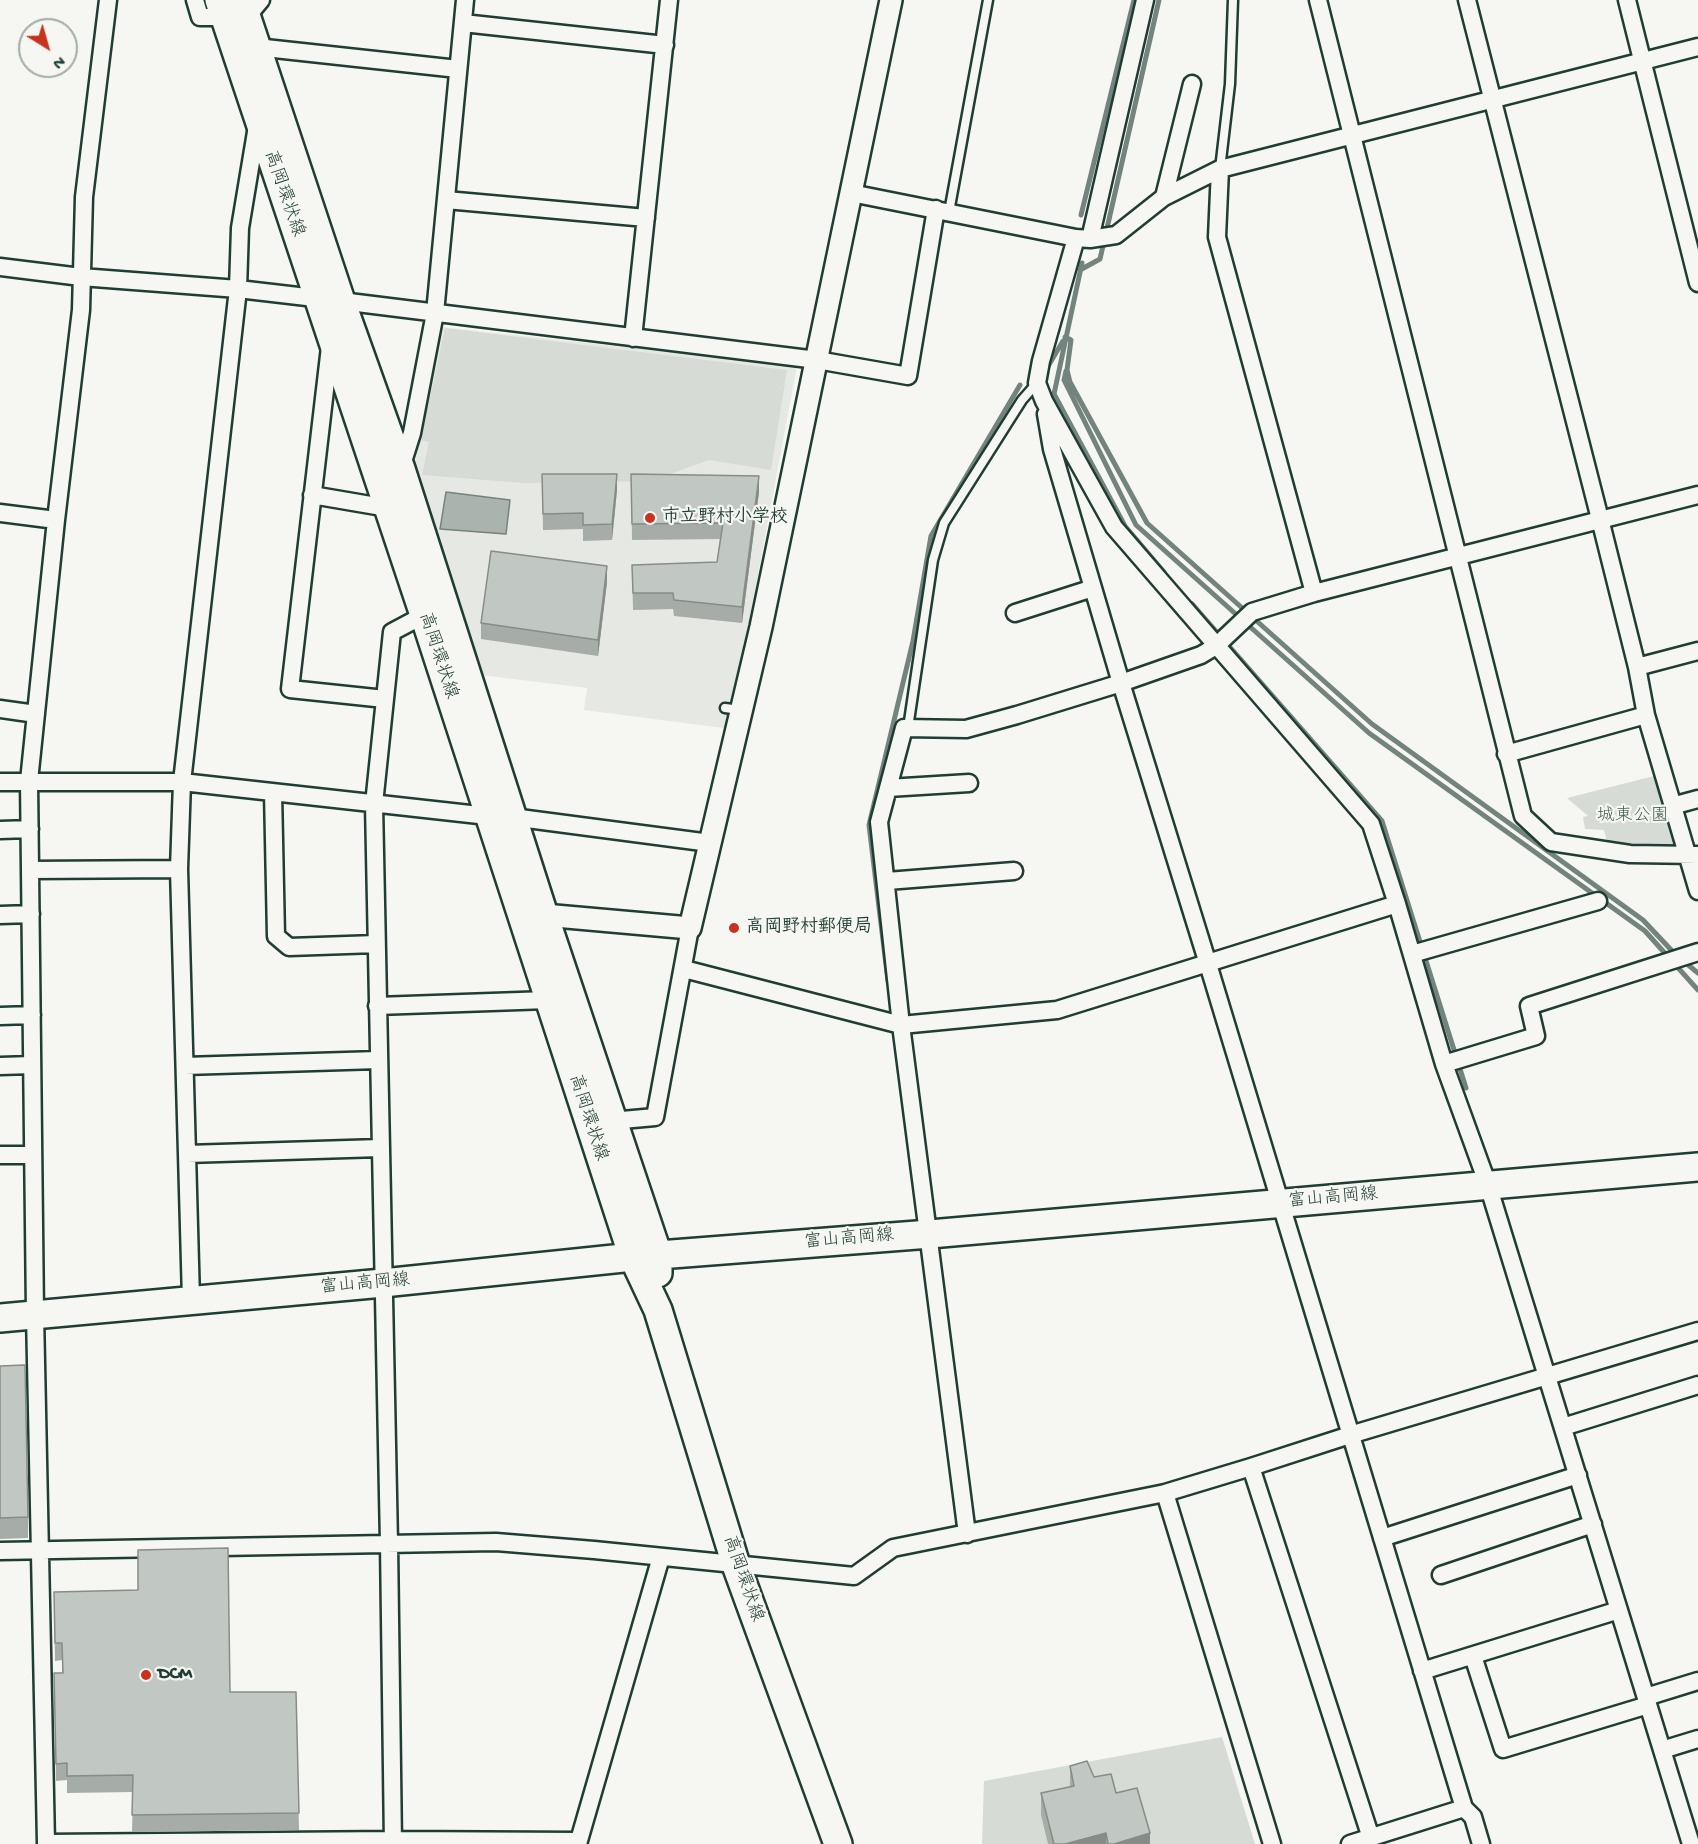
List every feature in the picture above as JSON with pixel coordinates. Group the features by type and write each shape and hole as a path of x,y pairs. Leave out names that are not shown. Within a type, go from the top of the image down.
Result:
{"main road":[{"name":"高岡環状線","path":"230,5 256,47 330,300 331,338 424,615 500,817 534,920 611,1120 658,1310 736,1565 838,1844"},
{"name":"高岡環状線","path":"230,5 258,119 330,300 401,469 500,817"},
{"name":"高岡環状線","path":"534,920 548,1000 645,1256"},
{"name":"富山高岡線","path":"0,1318 383,1283 645,1256 930,1234 1698,1167"}],"street":[{"path":"108,0 84,197 81,310 56,519 29,781 35,1314 46,1843 578,1843 662,1557"},
{"path":"401,469 412,433 435,314 465,0"},
{"path":"633,338 669,0"},
{"path":"611,1120 655,1117 690,928 710,843 733,709 761,627 891,0"},
{"path":"1145,0 1083,238 1063,289 1041,361 1037,383 1044,401 1114,527 1225,637 1371,824 1412,954 1452,1062 1690,1844"},
{"path":"1318,0 1523,816 1551,842 1630,854 1692,855"},
{"path":"1467,0 1600,519 1637,667 1646,715 1672,806 1692,855 1698,891"},
{"path":"1627,0 1698,283"},
{"path":"463,23 665,45"},
{"path":"256,47 458,69"},
{"path":"851,193 1083,238 1116,235 1164,197 1220,169 1698,47"},
{"path":"1164,197 1192,84"},
{"path":"191,1300 179,869 182,782 238,289 240,228 258,119"},
{"path":"1220,169 1216,237 1314,593"},
{"path":"446,200 646,218"},
{"path":"0,267 81,277 238,289 330,300 817,360 908,376 942,211"},
{"path":"331,338 290,689 385,699"},
{"path":"1044,401 1052,449 1121,683 1464,1808 1473,1817 1481,1844"},
{"path":"312,495 388,508"},
{"path":"968,1534 930,1234 896,1024 887,881 879,822 904,728 966,729 1121,683 1201,655 1252,612 1314,593 1698,495"},
{"path":"0,513 56,519"},
{"path":"1015,613 1093,588"},
{"path":"393,1842 374,804 392,632 424,615"},
{"path":"1637,667 1698,651"},
{"path":"0,709 36,714"},
{"path":"1506,754 1646,715"},
{"path":"0,782 182,782 710,843"},
{"path":"888,788 969,783"},
{"path":"273,792 276,936 289,947 376,944"},
{"path":"1672,806 1698,799"},
{"path":"0,830 30,829"},
{"path":"30,870 179,869"},
{"path":"887,881 1014,871"},
{"path":"1412,954 1598,901"},
{"path":"684,969 896,1024 1057,1010 1397,904"},
{"path":"0,915 31,914"},
{"path":"534,920 690,928"},
{"path":"1452,1062 1536,1036 1529,1006 1691,955"},
{"path":"377,1006 548,1000"},
{"path":"0,1016 32,1015"},
{"path":"185,1066 378,1060"},
{"path":"0,1066 32,1065"},
{"path":"187,1154 380,1148"},
{"path":"0,1155 33,1155"},
{"path":"0,1551 496,1542 854,1576 893,1548 1166,1493 1350,1434 1698,1331"},
{"path":"1563,1427 1698,1384"},
{"path":"1251,1467 1371,1838"},
{"path":"1382,1538 1578,1475"},
{"path":"1166,1493 1272,1844"},
{"path":"1441,1575 1593,1524"},
{"path":"1422,1671 1619,1611"},
{"path":"1473,1656 1503,1749 1647,1701 1698,1681"},
{"path":"1662,1750 1698,1739"},
{"path":"1350,1844 1464,1808"}],"lane":[{"path":"942,211 988,0"},
{"path":"1220,169 1230,84 1233,0"},
{"path":"908,728 933,560 944,523 1022,400 1037,383"}],"shaded area":[{"path":"442,327 797,366 748,627 724,728 584,710 587,688 481,675 411,482"},
{"path":"446,492 510,500 506,534 440,529"}],"green space":[{"path":"445,328 787,370 771,470 709,460 670,474 665,481 524,483 422,475 429,442 421,440"},
{"name":"城東公園","path":"1654,776 1679,859 1612,860 1604,830 1585,829 1583,817 1588,816 1567,798"},
{"path":"1222,1737 1255,1844 982,1844 984,1781"}],"building":[{"path":"542,474 617,474 612,524 583,525 583,513 543,514"},
{"path":"631,474 759,476 742,607 674,600 673,593 633,593 632,565 717,562 723,523 632,524"},
{"path":"491,551 607,566 598,640 481,623"},
{"path":"25,1365 28,1517 0,1518 0,1366"},
{"name":"DCM","path":"228,1548 230,1692 296,1692 299,1813 132,1815 133,1775 67,1776 67,1763 56,1764 54,1673 63,1673 62,1643 55,1643 54,1592 138,1590 138,1550"},
{"path":"1087,1761 1094,1777 1111,1774 1116,1793 1137,1788 1150,1833 1114,1844 1108,1844 1106,1833 1065,1844 1054,1844 1041,1793 1074,1786 1070,1766"}],"waterway":[{"path":"1081,215 1134,0"},
{"path":"1080,270 1100,259 1159,0"},
{"path":"1082,263 1054,394 1125,526 1164,572"},
{"path":"1065,337 1071,340 1067,370 1070,382 1147,523 1372,724 1643,920 1675,954 1698,973"},
{"path":"1047,368 1063,341"},
{"path":"1066,371 1064,380 1136,525 1369,733 1645,931 1698,990"},
{"path":"888,981 869,825 913,641 931,536 1020,385"},
{"path":"1192,604 1382,821 1466,1088"}],"place":[{"name":"市立野村小学校","path":"650,518"},
{"name":"高岡野村郵便局","path":"734,928"},
{"name":"DCM","path":"146,1675"}]}
